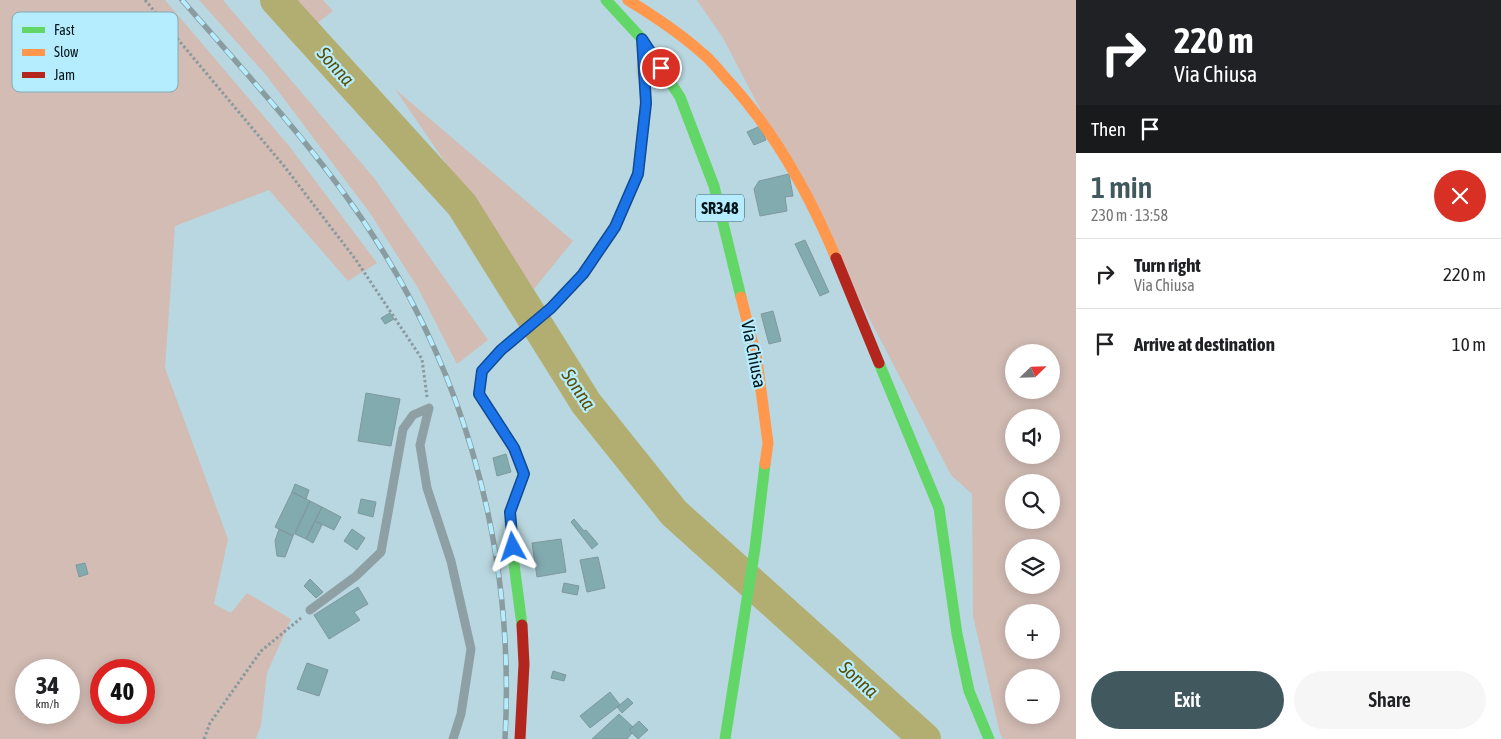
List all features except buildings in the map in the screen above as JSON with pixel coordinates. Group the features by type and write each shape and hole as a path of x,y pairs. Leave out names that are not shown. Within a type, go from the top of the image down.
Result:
{"street":[{"name":"Via Chiusa","path":"606,0 642,39 680,97 714,186 757,360 768,443 755,548 725,739"},
{"path":"628,0 657,18 703,53 744,97 795,170 821,223 938,508 957,634 969,691 989,739"},
{"path":"520,739 524,664 521,611 514,564 510,512 524,474 514,448 479,394 482,371 501,350 551,308 583,274 615,227 638,174 646,103 642,39"}],"lane":[{"path":"310,610 356,576 381,552 403,429 412,415 428,408"},
{"path":"428,408 420,445 427,488 451,561 471,649 461,714 453,739"}],"path":[{"path":"145,0 155,12"},
{"path":"178,39 284,166 356,260 422,359 428,408"},
{"path":"204,739 210,724 261,651 310,610"}],"shaded area":[{"path":"0,0 165,0 175,12 12,12 12,92 178,92 178,15 290,147 377,263 348,281 269,190 175,226 165,368 228,539 214,604 231,613 247,593 291,619 267,673 261,725 256,739 0,739"},
{"path":"199,0 223,0 374,178 488,340 457,364 418,288 370,213 266,75"},
{"path":"297,0 323,0 333,11 316,24"},
{"path":"697,0 1076,0 1076,739 1003,739 1000,734 973,616 972,494 951,475 723,38"},
{"path":"395,89 573,241 533,290"}],"waterway":[{"name":"Sonna","path":"276,0 462,205 586,403 674,513 925,739"}],"railway":[{"path":"182,0 285,118 343,192 384,253 420,317 449,383 472,452 490,522 501,593 506,665 505,739"}],"traffic: fast":[{"path":"606,0 642,39 680,97 714,186 741,297"},
{"path":"522,625 514,564 510,512 524,474 514,448 479,394 482,371 501,350 551,308 583,274 615,227 638,174 646,103 642,39"},
{"path":"879,363 939,508 957,634 969,691 989,739"},
{"path":"725,739 755,548 765,464"}],"traffic: slow":[{"path":"628,0 694,46 710,60 741,95 788,161 814,209 836,258"},
{"path":"741,297 757,360 768,443 765,464"}],"traffic: jam":[{"path":"836,258 879,363"},
{"path":"520,739 524,664 522,625"}],"route":[{"path":"513,547 510,512 524,474 514,448 479,394 482,371 501,350 551,308 583,274 615,227 638,174 646,103 642,39 661,68"}]}
